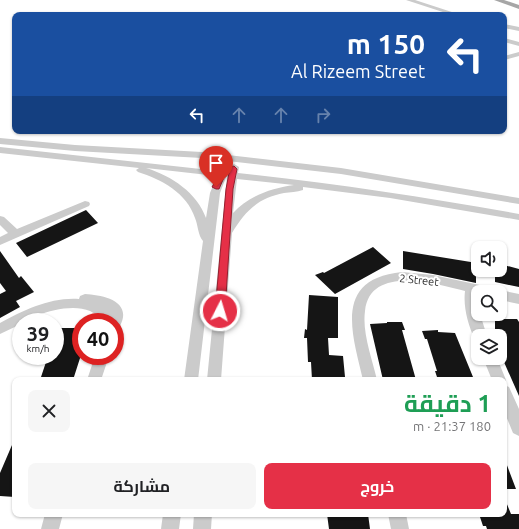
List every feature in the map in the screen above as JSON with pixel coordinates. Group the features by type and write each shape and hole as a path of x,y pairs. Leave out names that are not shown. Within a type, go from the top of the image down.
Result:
{"main road":[{"path":"497,0 519,7"}],"street":[{"path":"409,0 448,12"},
{"path":"507,27 519,29"},
{"path":"507,41 519,44"},
{"path":"507,57 519,54"},
{"path":"0,140 75,148 195,155 230,167 323,186 519,217"},
{"path":"0,150 91,160 346,172 519,201"},
{"path":"91,160 102,164 146,172 177,188 189,199 198,212 208,246"},
{"path":"214,377 230,189 230,167"},
{"path":"191,377 216,189 230,167"},
{"path":"226,233 242,210 260,198 285,190 323,186"},
{"path":"0,241 85,204"},
{"path":"0,219 16,234"},
{"name":"2 Street","path":"369,377 359,327 358,312 361,297 371,286 385,280 402,276 423,278 471,288"},
{"path":"471,293 471,310"},
{"path":"507,296 519,299"},
{"path":"0,329 23,316 50,307 78,301 100,300 109,303 116,310 117,313"},
{"path":"78,301 97,308 104,313"},
{"path":"95,377 99,365"},
{"path":"493,365 498,377"},
{"path":"507,399 519,428"},
{"path":"50,529 53,517"},
{"path":"170,529 172,517"},
{"path":"202,529 203,517"},
{"path":"398,517 400,529"}],"building":[{"path":"86,210 98,223 27,257 16,243"},
{"path":"373,247 391,263 335,294 315,275 324,273"},
{"path":"0,251 19,278 21,276 34,292 16,301 20,307 0,318 0,294 6,291 0,283"},
{"path":"403,251 471,262 471,277 476,277 476,283 433,274 403,269"},
{"path":"507,266 519,269 519,287 495,282 495,277 507,277"},
{"path":"309,295 338,297 338,338 328,338 329,355 343,356 345,377 312,377 311,362 308,362 307,338 304,338 305,329 307,330"},
{"path":"517,319 519,322 519,396 505,365 507,365 507,329 495,329 495,321"},
{"path":"402,322 405,330 402,330 415,377 382,377 370,324"},
{"path":"64,328 72,328 72,365 78,365 74,377 41,377 45,365 64,365"},
{"path":"438,330 438,332 455,333 473,377 437,377 435,371 437,371 427,339 425,339 422,331"},
{"path":"12,445 12,497 0,496 0,473"},
{"path":"507,465 516,489 507,489"},
{"path":"507,504 511,514 519,514 519,529 487,529 486,526 483,526 480,517 507,517"},
{"path":"327,517 368,517 370,529 329,529"}],"route":[{"path":"216,187 222,174 234,169 230,189 220,311"}]}
